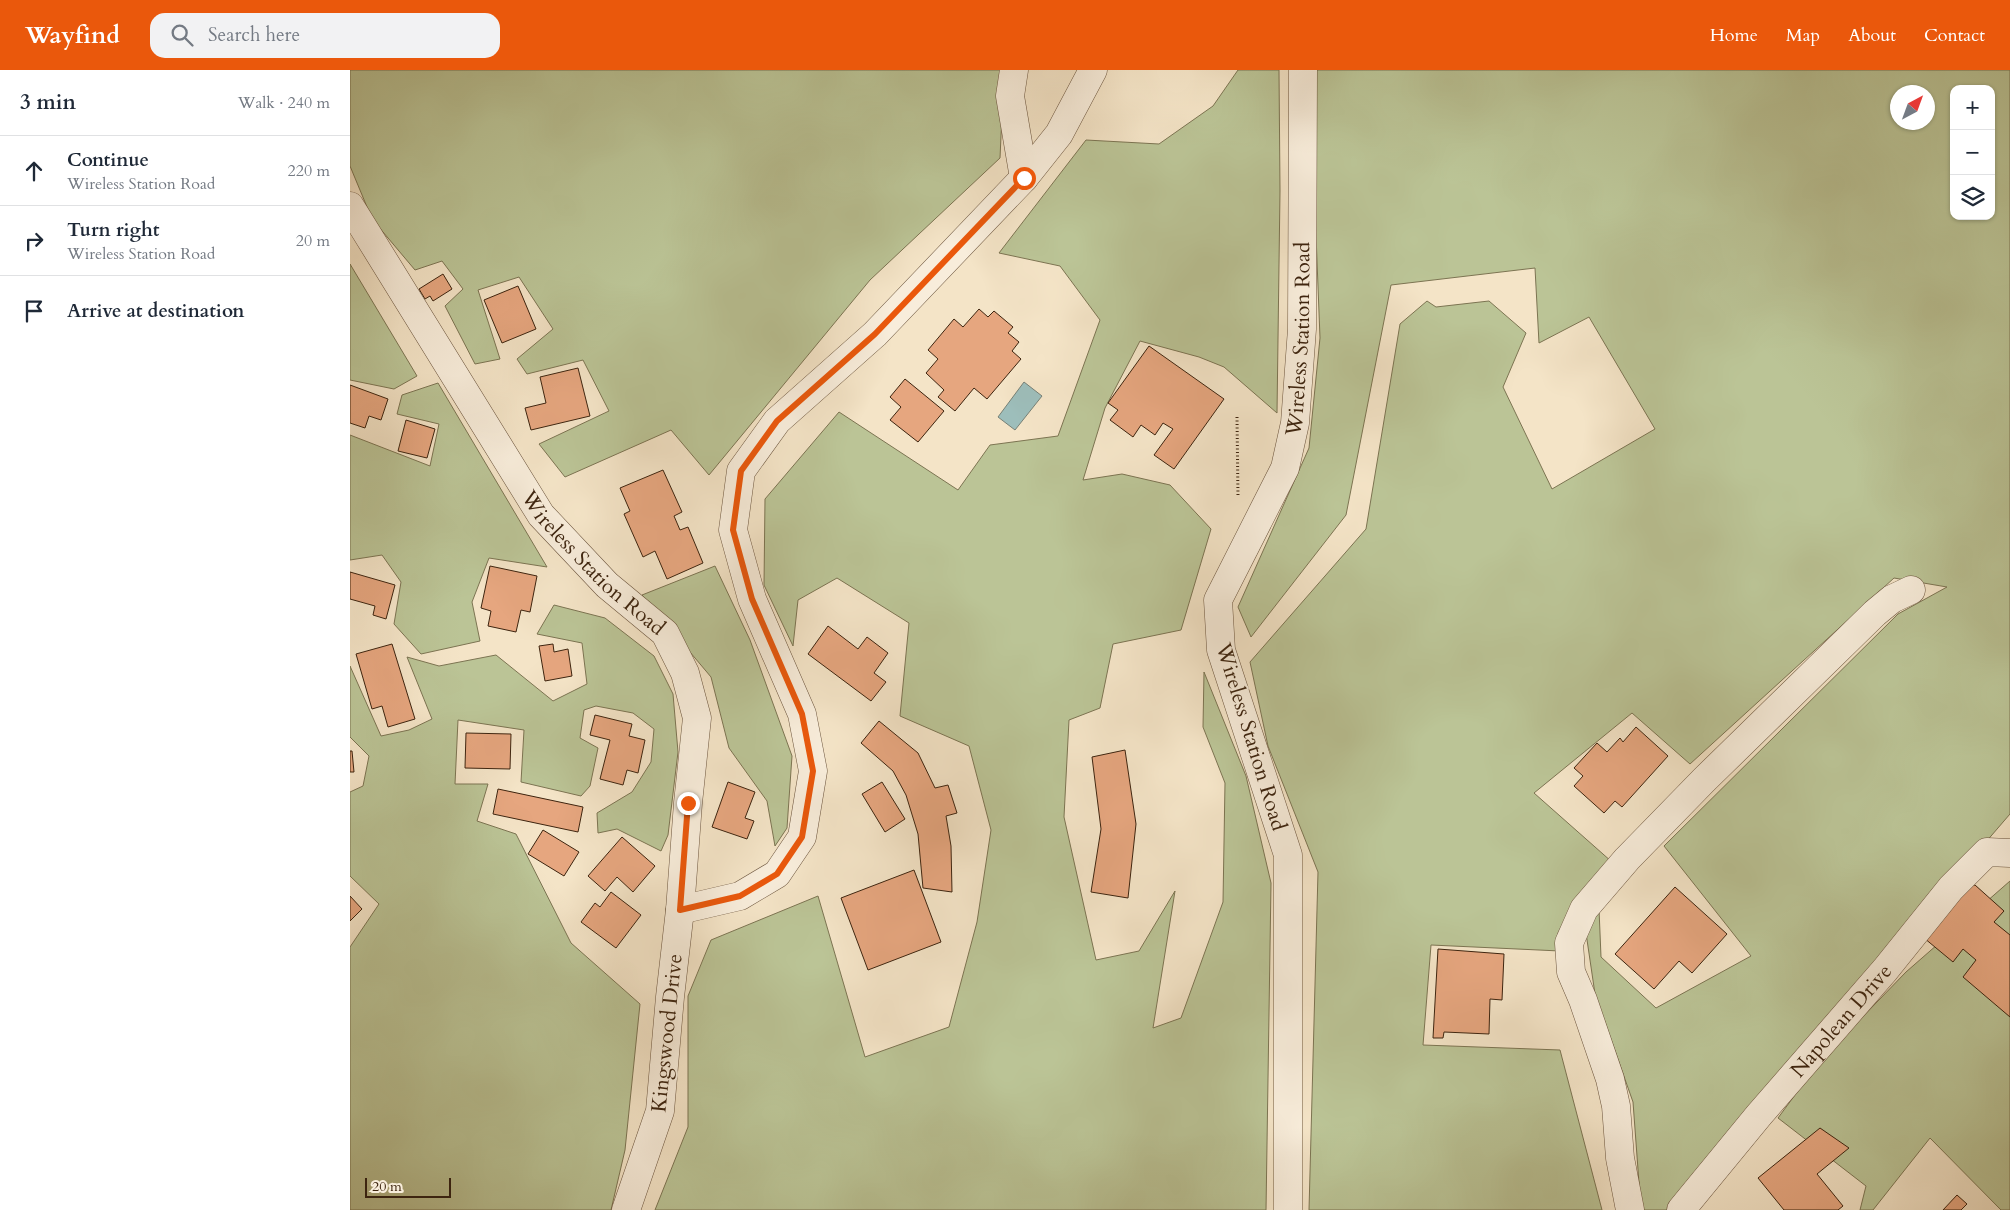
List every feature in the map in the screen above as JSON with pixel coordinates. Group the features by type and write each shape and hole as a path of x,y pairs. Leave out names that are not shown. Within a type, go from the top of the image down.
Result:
{"street":[{"path":"1014,70 1010,96 1024,178"},
{"path":"680,910 740,896 777,874 802,837 813,771 802,714 752,599 733,530 741,471 777,421 875,334 1024,178 1059,134 1093,70"},
{"name":"Wireless Station Road","path":"1288,1210 1288,855 1221,650 1218,600 1284,468 1295,423 1302,329 1302,70"},
{"name":"Wireless Station Road","path":"350,206 541,515 606,585 665,633 685,673 697,718 680,910"},
{"path":"1630,1210 1620,1158 1616,1106 1610,1079 1583,1000 1571,972 1569,943 1584,909 1627,859 1704,780 1875,613 1892,599 1912,590"},
{"name":"Napolean Drive","path":"1681,1210 1759,1115 1885,970 1951,888 1987,852 2010,853"},
{"name":"Kingswood Drive","path":"626,1210 660,1111 680,910"}],"path":[{"path":"1237,417 1238,504"}],"green space":[{"path":"350,70 1004,70 1000,158 870,280 709,475 671,430 565,477 539,444 609,411 583,360 527,374 517,359 553,329 519,277 478,290 500,359 475,364 445,306 463,289 442,261 415,270 372,219 350,166"},
{"path":"1238,70 1279,70 1280,191 1277,413 1224,367 1199,357 1140,341 1105,408 1083,480 1122,474 1170,485 1211,529 1181,630 1113,644 1100,708 1069,720 1064,817 1096,960 1139,951 1175,891 1153,1028 1181,1018 1223,902 1225,783 1203,727 1204,672 1246,776 1271,883 1266,1210 655,1210 688,1127 688,996 711,940 818,896 865,1057 949,1027 977,922 991,830 969,746 900,716 909,623 837,578 798,600 793,646 764,585 765,499 839,412 958,490 990,445 1058,436 1100,320 1060,266 999,253 1086,140 1159,144 1213,106"},
{"path":"1312,70 2010,70 2010,814 1669,1210 1641,1210 1633,1102 1595,994 1586,933 1599,909 1601,957 1656,1008 1751,956 1664,846 1898,614 1947,587 1894,578 1690,764 1632,713 1534,793 1612,862 1576,899 1558,933 1560,951 1431,945 1423,1045 1560,1050 1602,1210 1309,1210 1318,872 1268,746 1250,662 1366,529 1400,324 1427,301 1436,307 1489,301 1526,333 1503,387 1552,489 1655,429 1589,317 1539,343 1535,268 1391,285 1346,515 1251,637 1238,607 1309,448 1320,338"},
{"path":"350,264 417,376 394,389 350,380"},
{"path":"438,383 547,567 489,558 472,602 480,641 421,654 394,624 401,582 382,555 350,560 350,435 430,466 439,424 397,414 402,395"},
{"path":"715,566 750,640 792,756 787,828 775,846 767,801 729,748 711,677 642,595"},
{"path":"554,605 605,618 654,656 673,694 678,752 668,835 661,851 617,829 598,833 597,813 632,792 651,762 654,729 633,713 596,706 584,710 580,738 598,748 590,786 581,796 521,782 524,730 458,720 455,784 488,784 477,821 516,834 571,943 640,1004 625,1150 611,1210 350,1210 350,947 379,904 350,876 350,792 363,786 369,756 350,737 350,666 381,736 409,730 432,719 407,657 439,666 496,655 553,701 587,684 582,643 537,634"},
{"path":"2010,881 2010,1210 2001,1210 1930,1138 1873,1210 1860,1210 1866,1186 1778,1118 1820,1061 1906,972"}],"water":[{"path":"1024,382 1042,396 1015,430 998,417"}],"building":[{"path":"443,274 452,289 433,301 430,296 425,299 419,289"},
{"path":"518,286 536,329 502,343 484,300"},
{"path":"979,309 988,317 994,311 1013,327 1008,333 1019,342 1012,351 1021,359 987,399 974,388 955,411 938,397 944,390 926,373 938,359 928,350 954,319 963,327"},
{"path":"1149,346 1224,399 1174,469 1154,455 1173,429 1163,423 1155,435 1141,425 1133,437 1110,420 1118,410 1108,403"},
{"path":"578,368 590,416 531,430 525,408 546,403 540,377"},
{"path":"905,379 944,411 918,442 890,420 901,407 890,397"},
{"path":"350,385 388,399 381,420 369,416 365,428 350,423"},
{"path":"406,420 435,429 427,458 398,451"},
{"path":"663,470 682,512 674,516 680,530 688,527 703,563 667,579 655,551 643,557 624,514 630,511 620,488"},
{"path":"490,566 537,576 530,612 521,610 516,632 488,626 491,611 481,608"},
{"path":"350,572 395,585 386,619 373,615 375,606 350,599"},
{"path":"828,626 858,649 867,637 888,653 874,673 886,682 871,701 808,654"},
{"path":"392,644 415,719 388,727 382,706 372,709 356,654"},
{"path":"553,644 554,652 568,649 572,676 545,681 539,646"},
{"path":"595,715 632,724 629,736 645,740 638,773 627,770 623,785 600,779 610,740 590,735"},
{"path":"879,721 918,753 935,788 948,785 957,813 946,816 951,846 952,892 923,888 918,834 906,795 893,771 861,743"},
{"path":"1636,727 1668,756 1622,807 1615,801 1604,813 1574,786 1583,776 1574,768 1597,743 1607,752 1620,738 1623,742"},
{"path":"466,733 511,734 510,769 465,768"},
{"path":"1125,750 1136,824 1128,898 1091,892 1101,829 1092,757"},
{"path":"350,751 352,751 354,772 350,772"},
{"path":"728,782 755,792 745,818 754,821 747,839 712,827"},
{"path":"882,782 905,819 885,832 862,794"},
{"path":"498,789 583,807 578,832 493,814"},
{"path":"543,830 579,852 564,876 528,854"},
{"path":"622,837 655,866 633,892 617,877 605,891 588,876"},
{"path":"914,870 941,942 868,970 841,898"},
{"path":"1975,885 2004,911 1994,922 2010,935 2010,1017 1963,977 1976,960 1963,949 1953,962 1918,933 1957,888"},
{"path":"1675,887 1727,934 1692,973 1679,961 1654,989 1615,954"},
{"path":"611,892 641,915 616,948 581,922 595,903 600,907"},
{"path":"350,896 362,909 350,921"},
{"path":"1438,949 1504,954 1502,1000 1490,999 1489,1034 1444,1032 1443,1038 1433,1038"},
{"path":"1820,1128 1849,1148 1817,1174 1843,1206 1838,1210 1784,1210 1758,1178"},
{"path":"1957,1195 1967,1204 1961,1210 1943,1210"}],"route":[{"path":"688,803 680,910 740,896 777,874 802,837 813,771 802,714 752,599 733,530 741,471 777,421 875,334 1024,178"}]}
